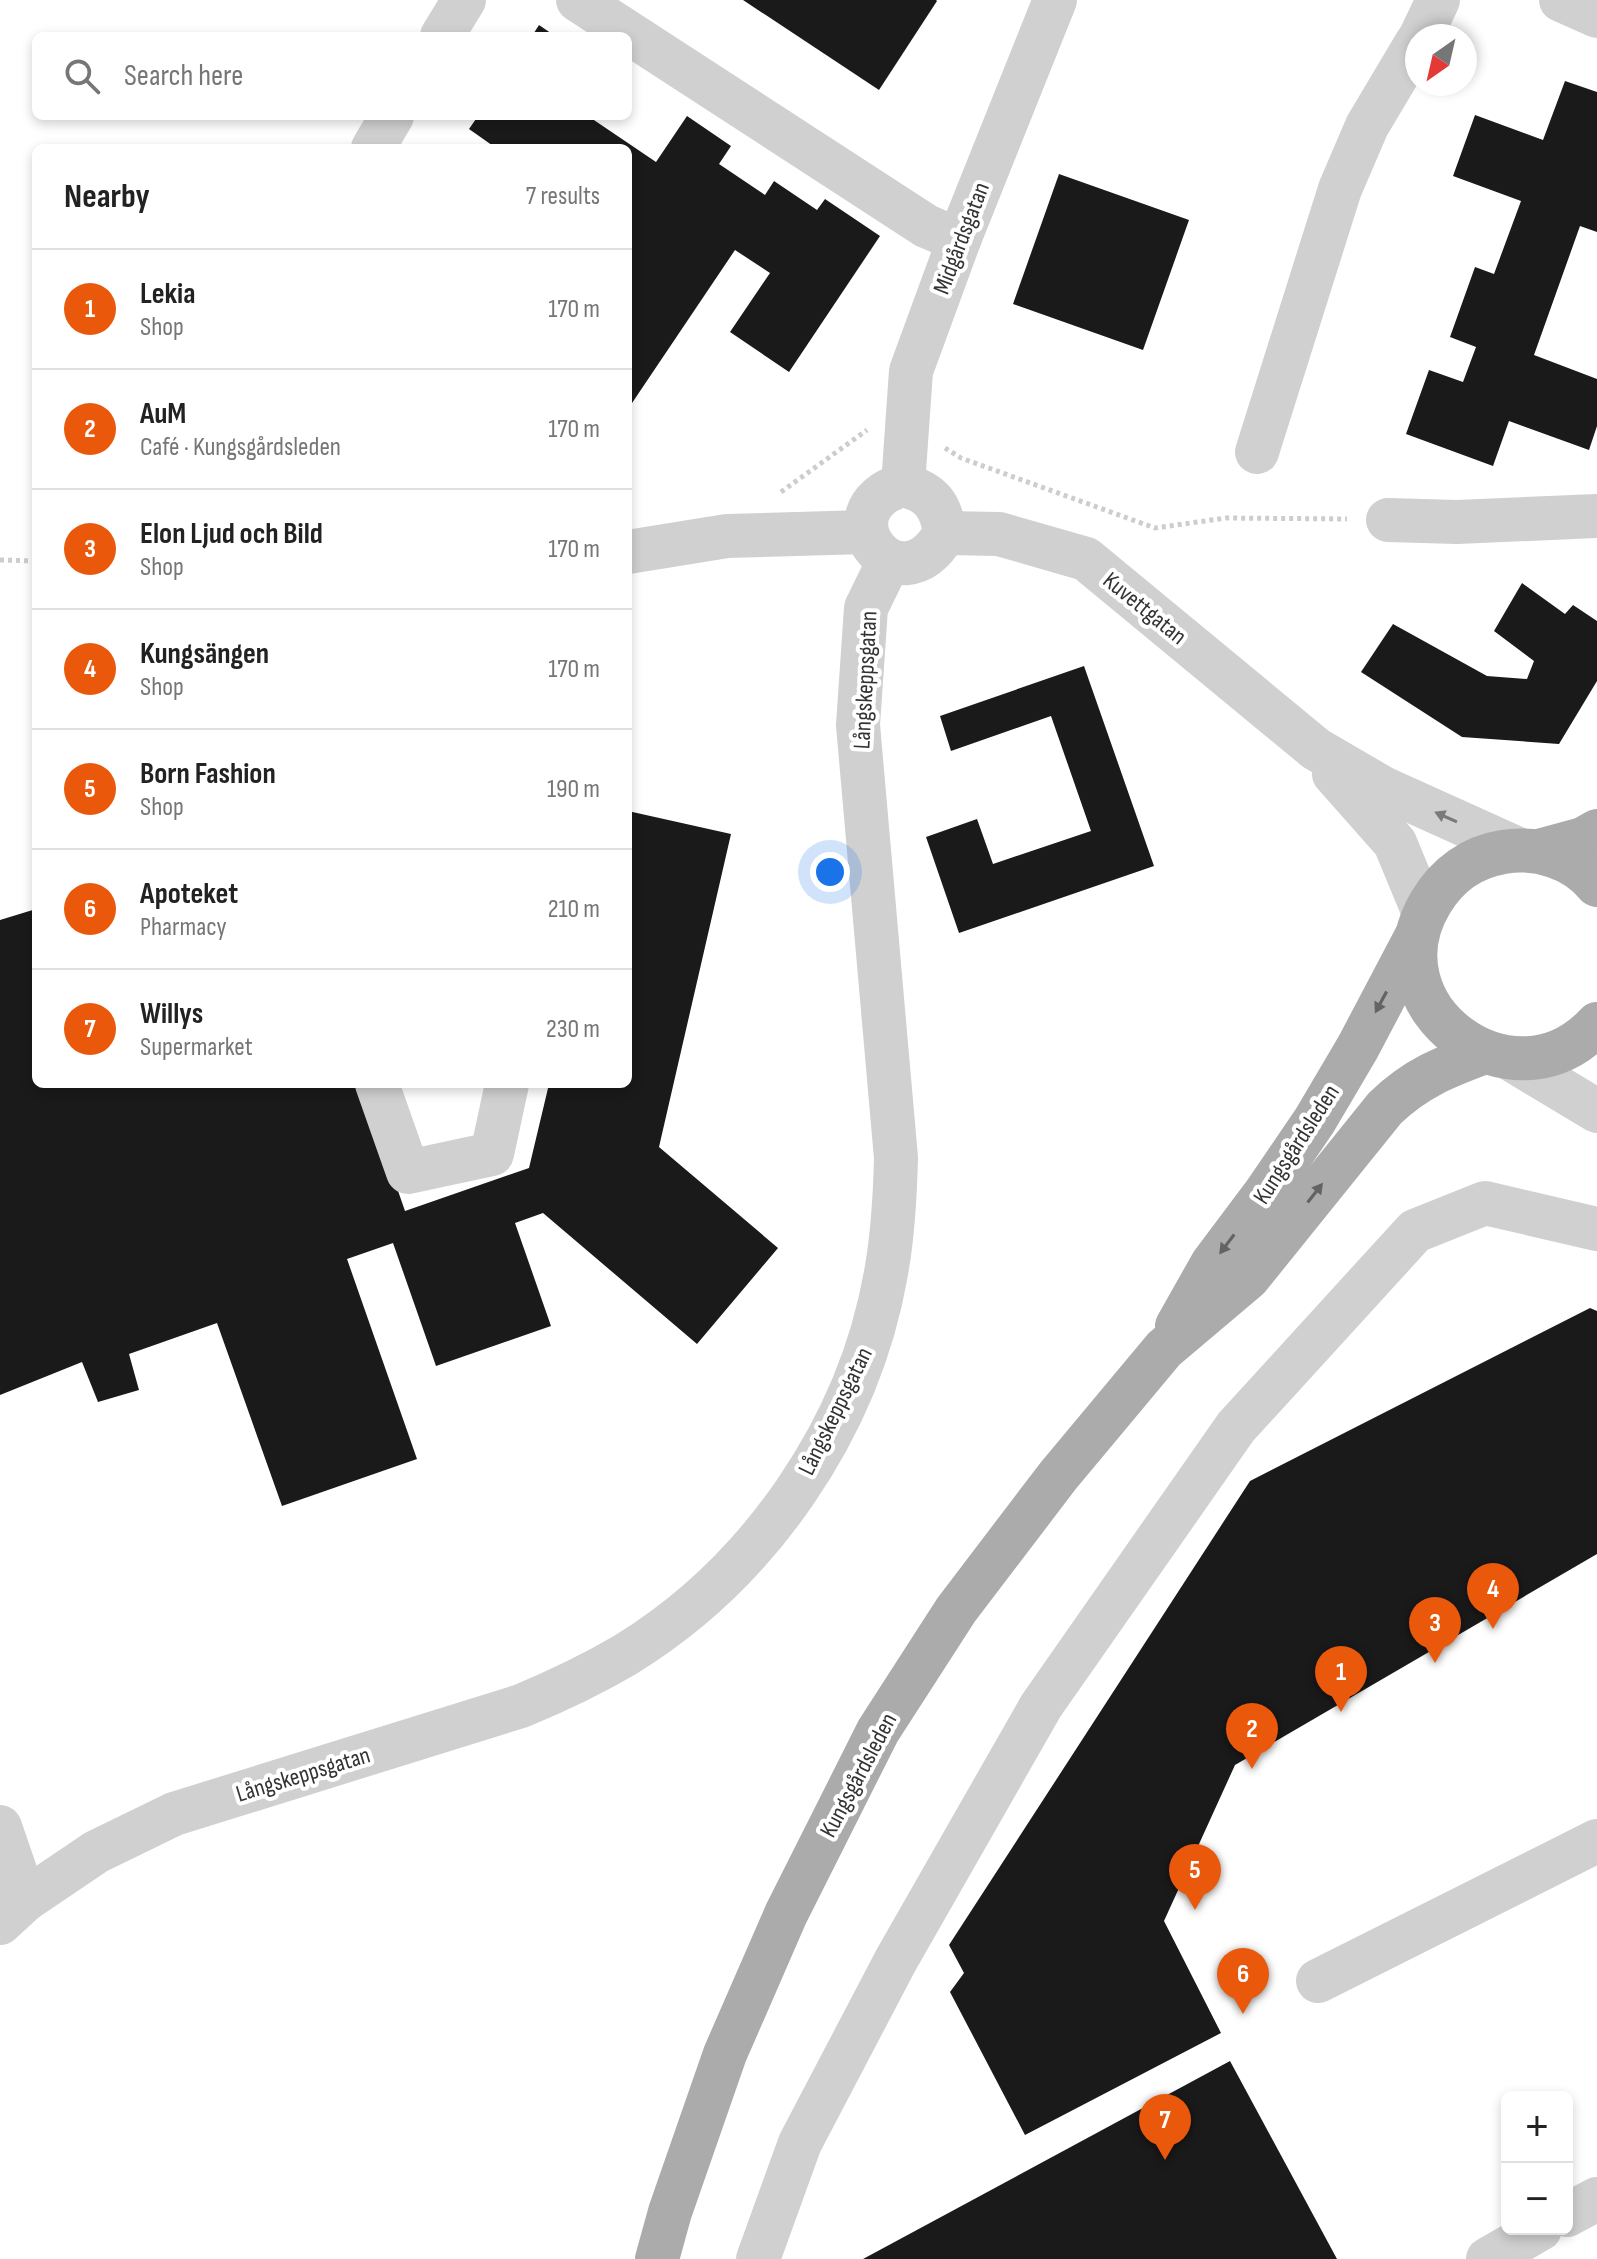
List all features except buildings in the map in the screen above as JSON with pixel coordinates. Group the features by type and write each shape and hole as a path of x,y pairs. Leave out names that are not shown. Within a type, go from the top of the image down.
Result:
{"main road":[{"name":"Kungsgårdsleden","path":"1164,1349 1212,1264 1315,1120 1358,1047 1439,887 1461,867 1488,854 1583,839 1597,831"},
{"path":"1528,850 1567,861 1597,885"},
{"path":"1421,923 1415,957 1419,982 1428,1005 1443,1025 1462,1041 1497,1055"},
{"name":"Kungsgårdsleden","path":"657,2259 670,2212 725,2054 786,1914 878,1731 956,1610 1058,1476 1164,1349 1248,1278 1339,1162 1406,1087 1436,1070 1497,1055 1537,1058 1565,1049 1597,1024"}],"street":[{"path":"444,32 464,0"},
{"path":"578,0 627,32"},
{"name":"Midgårdsgatan","path":"903,485 911,371 959,240 1055,0"},
{"path":"1427,24 1438,0"},
{"path":"1561,0 1597,16"},
{"path":"632,35 926,226 959,240"},
{"path":"1257,452 1340,189 1367,126 1405,62"},
{"path":"375,144 390,120"},
{"path":"903,485 926,493 935,500 941,511 945,533 932,553 923,560 900,564 877,546 867,515 872,503 881,494 903,485"},
{"path":"1388,520 1457,522 1597,516"},
{"name":"Kuvettgatan","path":"945,533 999,534 1086,559 1316,749 1383,788 1528,850"},
{"path":"632,551 727,536 877,546"},
{"name":"Långskeppsgatan","path":"12,1911 96,1852 174,1814 521,1706 575,1683 626,1654 663,1628 719,1581 760,1538 796,1492 839,1414 872,1332 886,1275 894,1216 896,1158 858,725 866,608 877,546"},
{"name":"Kuvettgatan","path":"1316,749 1341,784 1395,843 1421,923"},
{"path":"1497,1055 1597,1111"},
{"path":"378,1088 408,1172 492,1154 506,1088"},
{"path":"758,2259 800,2143 896,1960 1041,1706 1236,1427 1415,1231 1485,1203 1597,1229"},
{"path":"0,1827 12,1911"},
{"path":"1318,1981 1597,1841"},
{"path":"1573,2212 1597,2199"},
{"path":"1488,2259 1530,2235"}],"path":[{"path":"778,493 867,430 880,430"},
{"path":"937,443 961,458 1155,528 1226,518 1388,520"},
{"path":"0,560 32,561"}],"place":[{"name":"Kungsängen","path":"1493,1629"},
{"name":"Elon Ljud och Bild","path":"1435,1663"},
{"name":"Lekia","path":"1341,1712"},
{"name":"AuM","path":"1252,1769"},
{"name":"Born Fashion","path":"1195,1910"},
{"name":"Apoteket","path":"1243,2014"},
{"name":"Willys","path":"1165,2160"}]}
